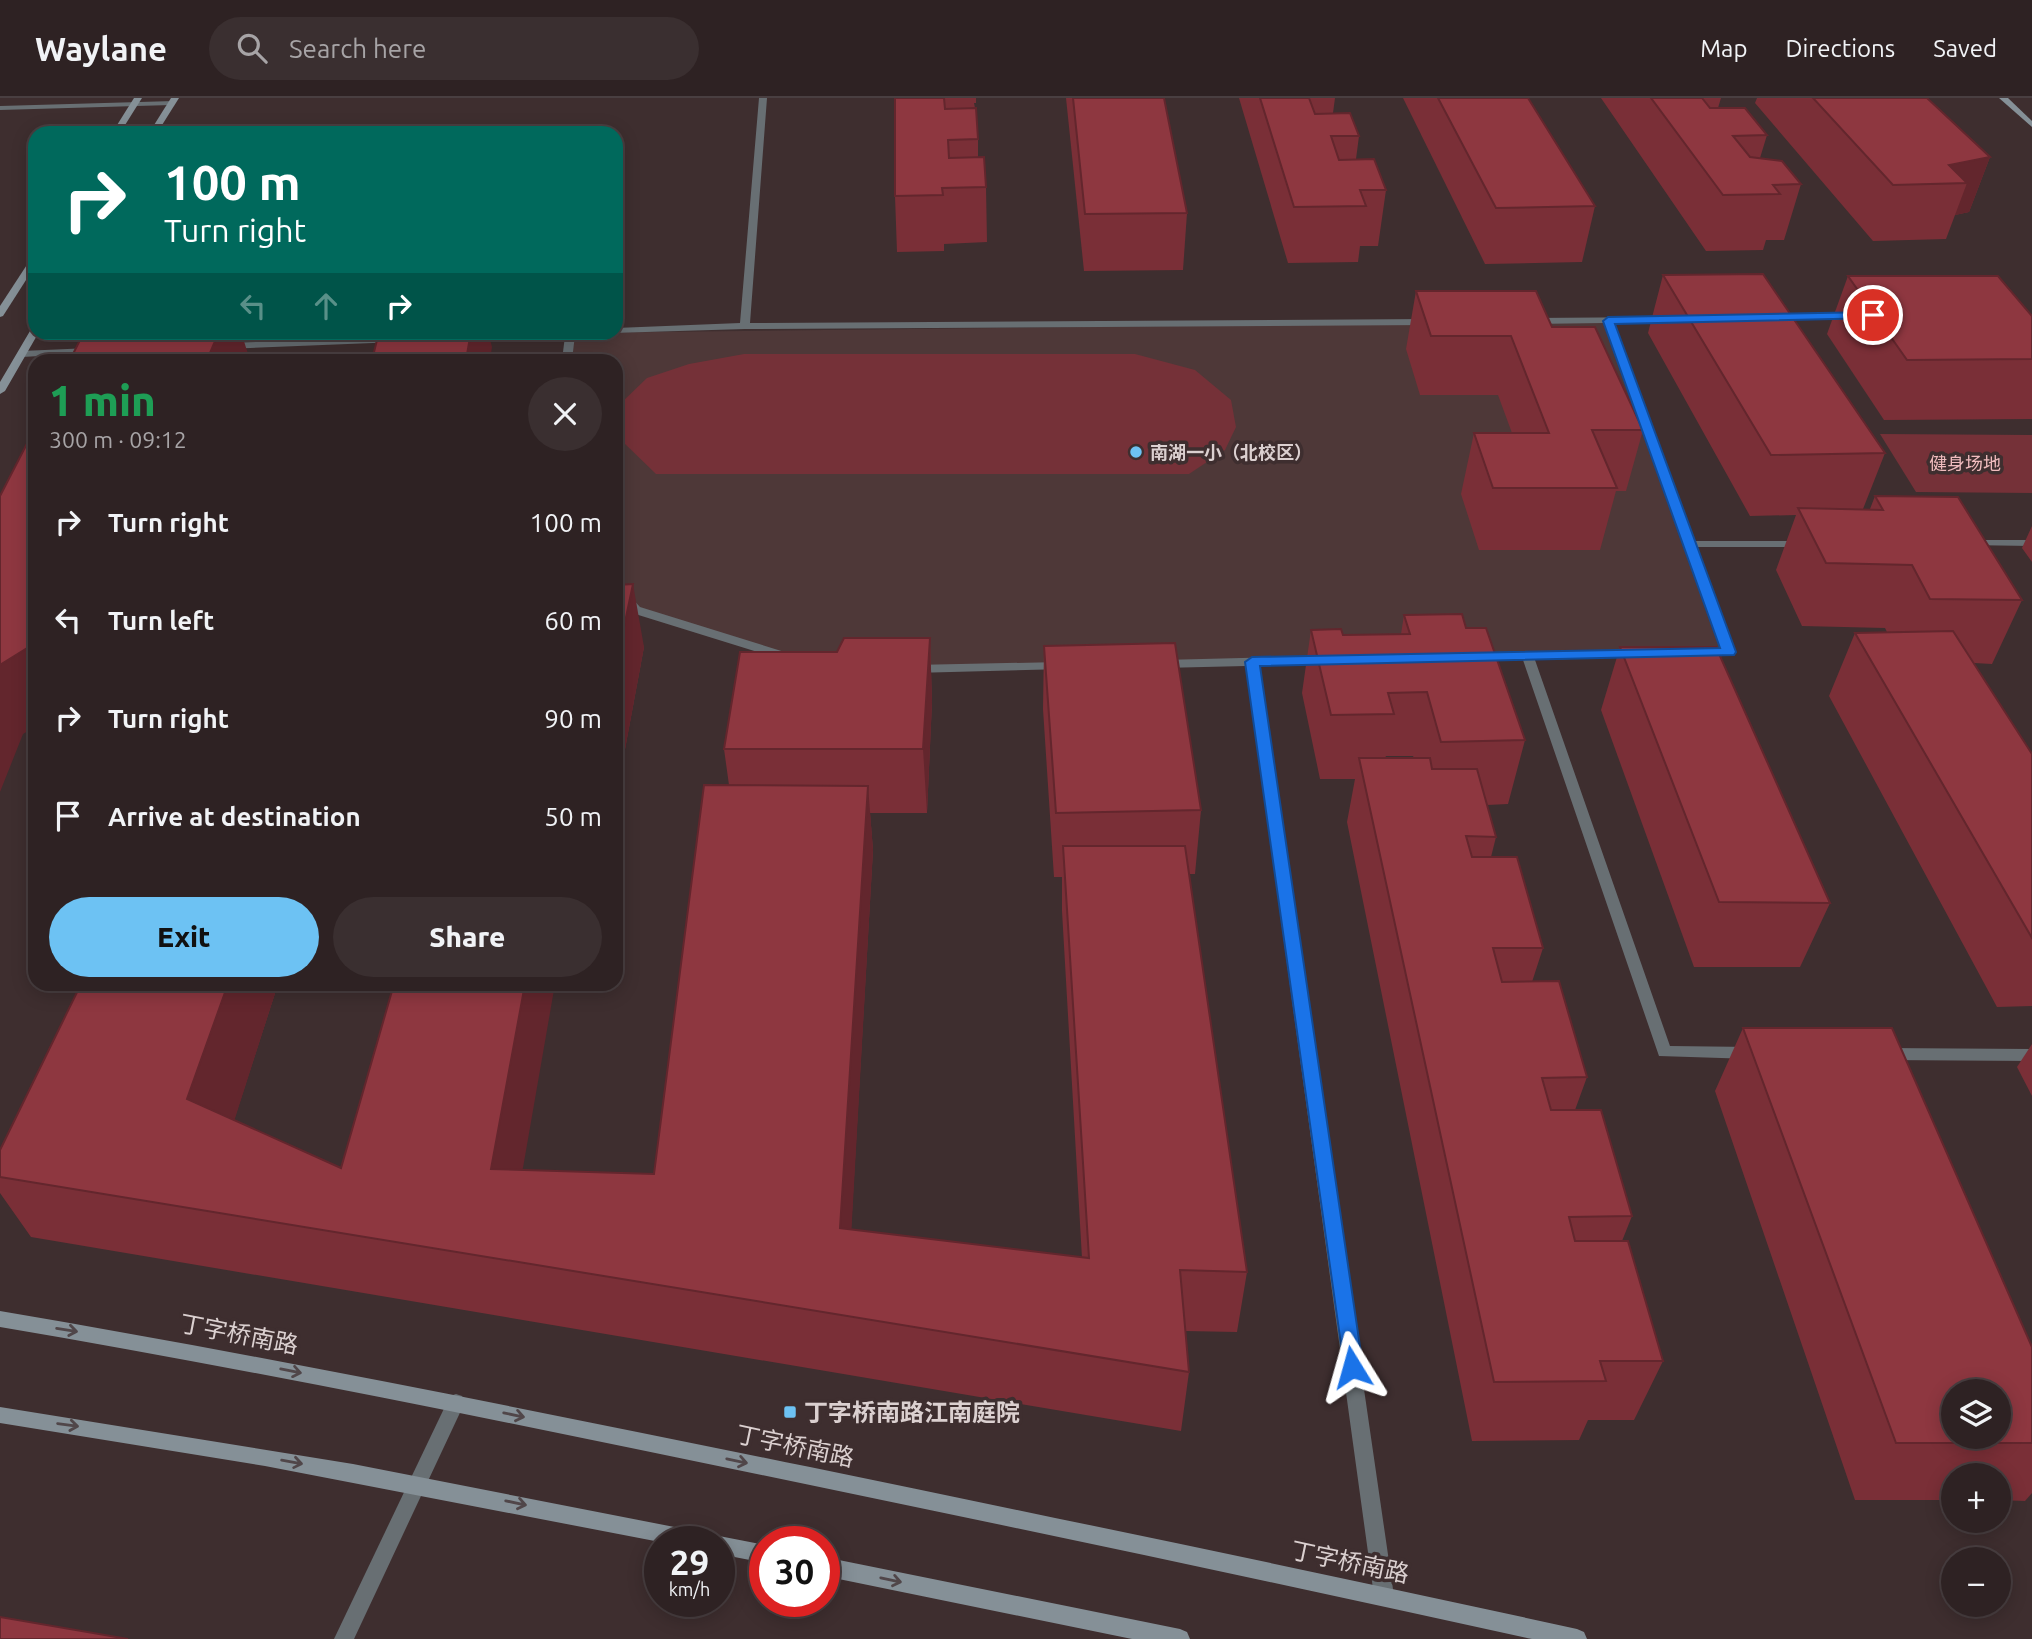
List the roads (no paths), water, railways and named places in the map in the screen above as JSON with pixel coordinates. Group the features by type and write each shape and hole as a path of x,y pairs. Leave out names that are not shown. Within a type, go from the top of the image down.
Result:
{"main road":[{"path":"2003,98 2032,125"},
{"path":"120,126 136,101"},
{"path":"157,126 173,101"},
{"path":"0,314 28,270"},
{"path":"0,391 30,340"},
{"name":"丁字桥南路","path":"0,1319 153,1344 456,1402 1384,1596 1577,1639"},
{"path":"0,1415 119,1432 419,1483 644,1529"},
{"path":"840,1569 1180,1639"}],"street":[{"path":"745,326 763,98"},
{"path":"0,108 173,101"},
{"path":"1759,318 1868,316"},
{"path":"1525,321 1677,319"},
{"path":"1608,321 1729,652 1689,653"},
{"path":"623,331 745,326 1441,322"},
{"path":"214,346 378,340"},
{"path":"22,354 104,351"},
{"path":"1964,543 2032,543"},
{"path":"1690,544 1813,544"},
{"path":"623,596 636,610 795,660"},
{"path":"1459,657 1648,653"},
{"path":"1528,656 1664,1052 1773,1053"},
{"path":"1144,664 1335,660"},
{"path":"1252,662 1384,1596"},
{"path":"899,670 1076,666"},
{"path":"1868,1054 2032,1055"},
{"path":"344,1639 456,1402"}],"place":[{"name":"南湖一小（北校区）","path":"1136,452"},
{"name":"丁字桥南路江南庭院","path":"790,1412"}],"park label":[{"name":"健身场地","path":"1965,463"}]}
